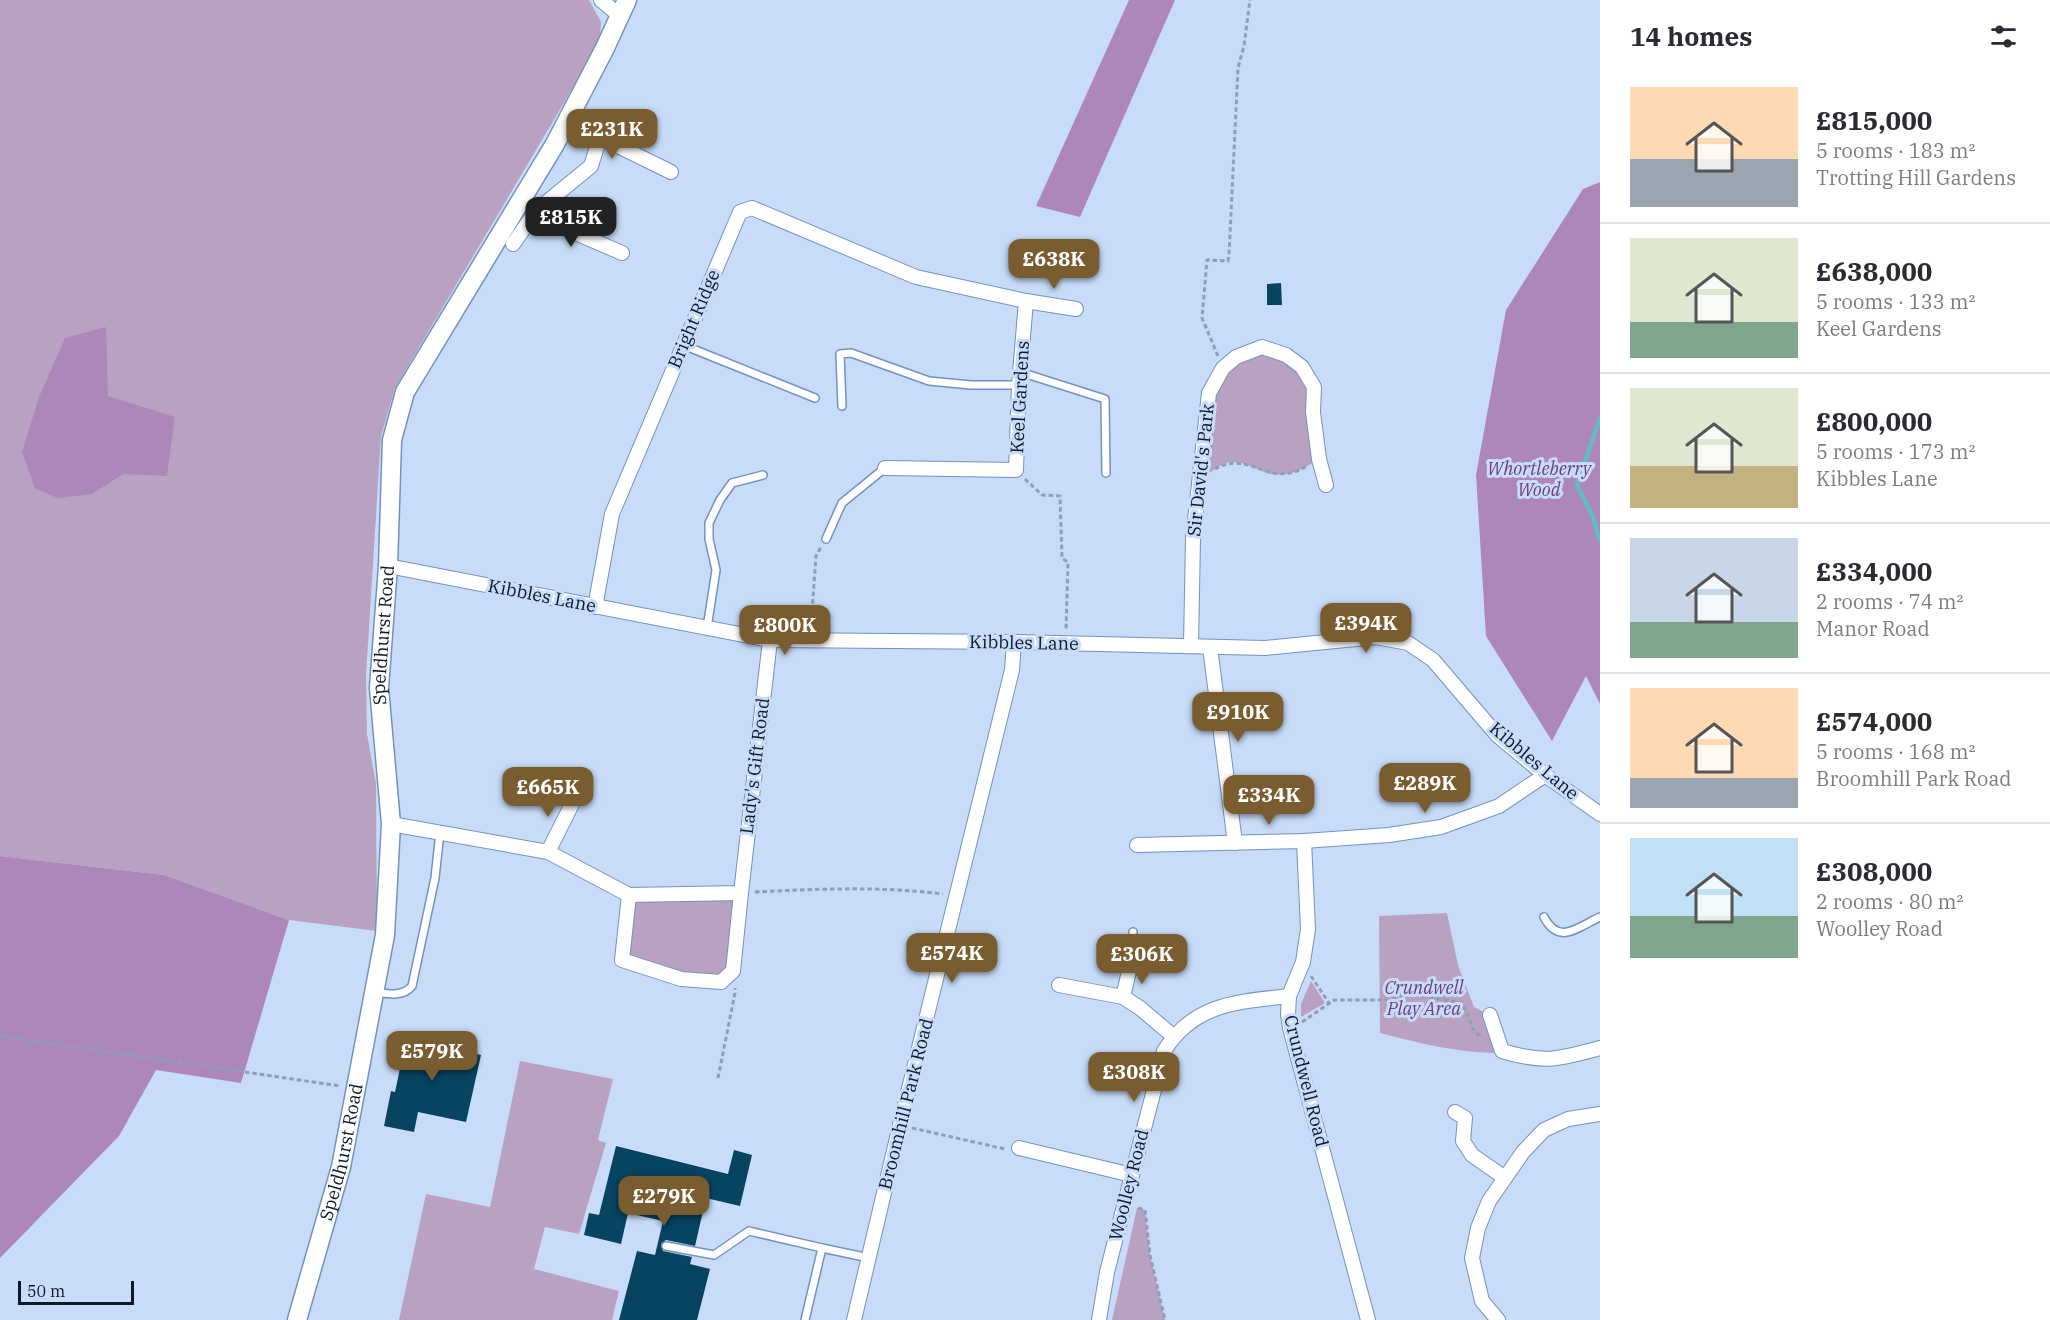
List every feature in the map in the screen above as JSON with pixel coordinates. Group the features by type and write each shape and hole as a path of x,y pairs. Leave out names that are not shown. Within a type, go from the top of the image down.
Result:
{"street":[{"path":"601,0 623,8"},
{"name":"Speldhurst Road","path":"297,1320 341,1167 385,935 391,824 379,688 388,566 392,440 405,392 555,144 623,8"},
{"path":"567,121 670,172"},
{"path":"513,244 534,214 591,166 600,137"},
{"name":"Bright Ridge","path":"595,607 612,514 740,212 752,208 916,277 1026,301"},
{"path":"534,214 622,254"},
{"path":"1026,301 1076,309"},
{"name":"Keel Gardens","path":"885,468 1016,470 1019,379 1026,301"},
{"name":"Sir David's Park","path":"1191,645 1193,538 1209,393 1223,369 1236,357 1262,347 1286,355 1302,367 1314,387 1313,412 1319,459 1326,485"},
{"name":"Kibbles Lane","path":"388,566 770,640 1014,642 1265,648 1376,637 1408,644 1433,660 1497,735 1545,775 1600,814"},
{"name":"Lady's Gift Road","path":"733,971 770,640"},
{"name":"Broomhill Park Road","path":"854,1320 1012,670 1014,642"},
{"path":"1210,647 1235,843"},
{"path":"1137,845 1235,843 1389,835 1441,827 1499,806 1545,775"},
{"path":"548,852 575,798"},
{"path":"391,824 548,852 629,895 741,893"},
{"name":"Crundwell Road","path":"1304,840 1308,929 1303,962 1289,996 1288,1014 1368,1320"},
{"path":"629,895 622,960 681,980 721,982 733,971"},
{"path":"1124,997 1130,967"},
{"path":"1059,985 1124,997 1173,1036"},
{"name":"Woolley Road","path":"1099,1320 1107,1272 1164,1051 1173,1036 1201,1014 1234,1003 1289,996"},
{"path":"1490,1015 1502,1051 1527,1059 1554,1060 1600,1048"},
{"path":"1455,1112 1464,1118 1463,1141 1472,1155 1505,1178"},
{"path":"1498,1320 1482,1301 1472,1258 1478,1228 1489,1201 1523,1152 1544,1130 1568,1119 1600,1114"},
{"path":"1019,1148 1132,1175"}],"lane":[{"path":"683,345 815,398"},
{"path":"842,406 840,354 851,353 929,381 971,385 1019,379 1105,399 1106,473"},
{"path":"826,539 842,503 885,468"},
{"path":"707,628 716,570 709,539 709,523 720,500 732,483 764,475"},
{"path":"374,991 399,994 408,992 412,986 435,878 440,832"},
{"path":"1544,917 1550,928 1562,933 1600,917"},
{"path":"1130,967 1132,932"},
{"path":"666,1246 714,1256 749,1231 869,1258"},
{"path":"805,1320 822,1248"}],"path":[{"path":"1223,369 1202,318 1207,260 1228,261 1229,255 1238,68 1244,46 1250,0"},
{"path":"1199,481 1217,468 1232,462 1252,465 1267,473 1282,475 1298,472 1319,459"},
{"path":"1016,470 1042,495 1060,496 1062,558 1068,562 1065,644"},
{"path":"810,640 816,556 826,539"},
{"path":"741,893 853,888 905,889 957,897"},
{"path":"1303,962 1329,1003"},
{"path":"718,1078 735,993 733,971"},
{"path":"1290,1028 1334,1000 1388,1000 1411,994 1463,1004 1473,1029 1482,1039 1502,1051"},
{"path":"0,1036 356,1089"},
{"path":"900,1125 1011,1150 1019,1148"},
{"path":"1124,1205 1145,1210 1150,1255 1165,1320"}],"green space":[{"path":"0,0 589,0 601,22 600,42 395,388 381,436 366,675 367,734 376,784 377,931 289,920 164,875 0,856"},
{"path":"1129,0 1175,0 1080,217 1036,206"},
{"name":"Whortleberry Wood","path":"1600,182 1600,704 1586,676 1552,741 1486,636 1476,475 1506,310 1583,189"},
{"path":"106,327 108,396 175,417 167,476 123,474 92,494 57,498 35,488 22,452 39,397 65,338"},
{"path":"1262,347 1286,355 1314,387 1319,459 1301,469 1281,475 1231,462 1218,467 1199,481 1209,393 1223,368"},
{"path":"0,856 164,875 289,920 241,1083 156,1070 119,1136 0,1258"},
{"path":"741,893 733,971 721,982 622,960 629,895"},
{"name":"Crundwell Play Area","path":"1447,913 1458,965 1474,1007 1490,1015 1498,1053 1423,1044 1380,1033 1379,916"},
{"path":"1311,981 1325,1003 1301,1017 1301,1004"},
{"path":"520,1061 613,1079 598,1140 606,1143 579,1234 545,1227 534,1269 619,1291 612,1320 399,1320 426,1194 490,1207"},
{"path":"1137,1208 1145,1210 1150,1255 1165,1320 1112,1320"}],"building":[{"path":"1281,283 1282,305 1267,305 1267,284"},
{"path":"404,1032 452,1043 451,1048 481,1055 466,1122 418,1112 414,1132 384,1126 391,1091 395,1092 403,1054 399,1053"},
{"path":"616,1146 728,1174 734,1150 752,1155 740,1206 706,1198 695,1246 666,1240 661,1244 663,1251 692,1257 690,1264 710,1269 697,1320 619,1320 637,1251 655,1255 663,1221 628,1213 621,1244 584,1235 589,1213 599,1215"}],"waterway":[{"path":"1600,418 1577,485 1593,517 1600,541"}]}
